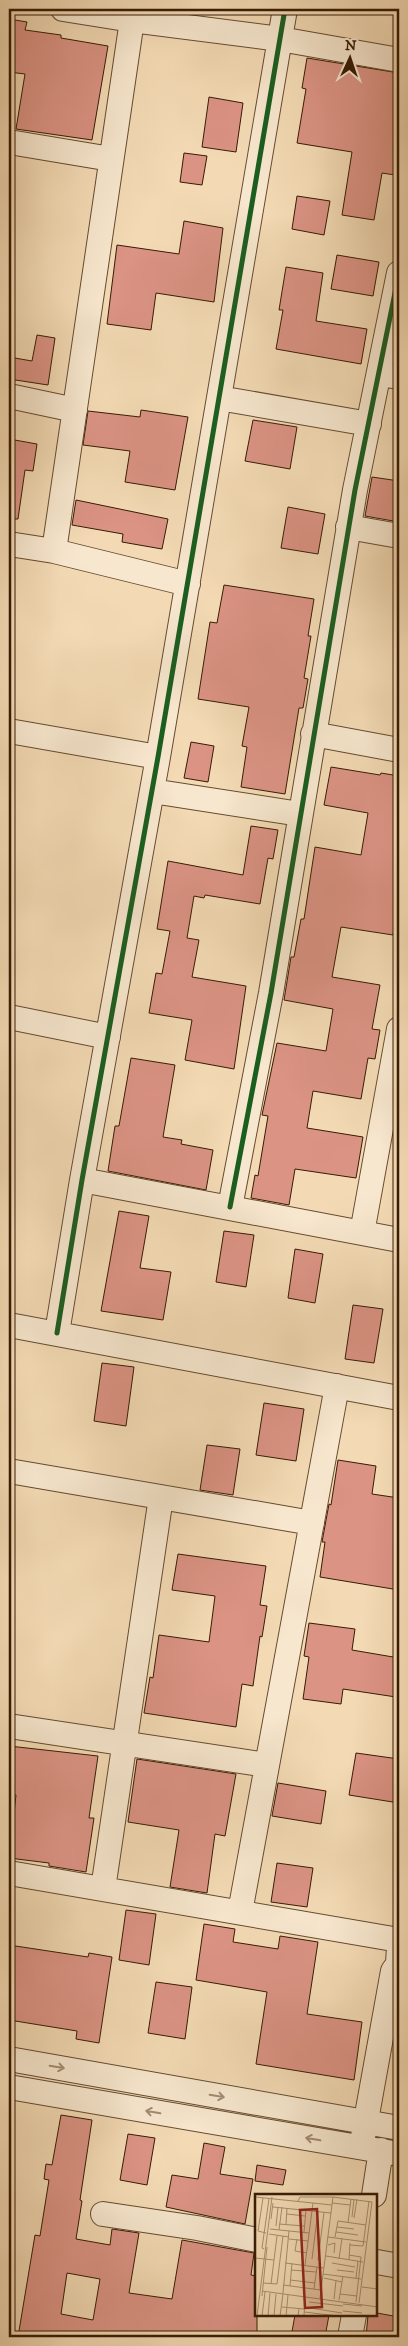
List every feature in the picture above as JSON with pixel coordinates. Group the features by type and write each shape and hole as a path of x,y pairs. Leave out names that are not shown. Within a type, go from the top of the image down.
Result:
{"street":[{"path":"63,9 280,39 399,60"},
{"path":"57,1333 82,1180 188,584 285,9"},
{"path":"54,551 132,20"},
{"path":"9,142 111,159"},
{"path":"230,1207 271,993 348,527 369,424 389,375 399,274"},
{"path":"9,396 75,410"},
{"path":"219,398 369,424"},
{"path":"348,527 399,536"},
{"path":"9,544 54,551 188,584"},
{"path":"9,732 158,757"},
{"path":"314,734 399,750"},
{"path":"152,791 300,814"},
{"path":"9,1017 108,1037"},
{"path":"362,1233 399,1029"},
{"path":"82,1180 399,1240"},
{"path":"9,1325 399,1398"},
{"path":"240,1912 337,1386"},
{"path":"9,1471 312,1523"},
{"path":"103,1889 161,1497"},
{"path":"9,1726 267,1765"},
{"path":"9,1873 399,1940"},
{"path":"374,2194 381,2151 366,2122 398,1964 399,1946"},
{"path":"9,2059 399,2128"},
{"path":"9,2087 381,2151"},
{"path":"103,2214 197,2228 255,2240"},
{"path":"378,2262 399,2266"},
{"path":"350,2337 354,2316"}],"building":[{"path":"9,19 27,22 25,30 61,35 61,38 108,46 92,140 16,129 25,74 9,72"},
{"path":"307,58 399,73 399,120 394,149 399,150 395,175 382,173 374,220 342,215 352,152 297,143 306,89 302,88"},
{"path":"209,97 243,103 236,152 202,147"},
{"path":"184,153 207,156 202,185 180,182"},
{"path":"297,196 330,201 324,235 292,229"},
{"path":"184,221 223,228 214,302 156,293 151,330 107,324 117,245 179,254"},
{"path":"337,255 379,262 373,296 331,289"},
{"path":"286,267 323,273 316,321 367,329 361,364 276,349 283,310 279,310"},
{"path":"37,335 55,338 48,385 9,379 9,357 32,361"},
{"path":"141,410 188,417 175,490 125,482 130,451 83,445 88,411 140,417"},
{"path":"253,420 297,427 290,469 245,461"},
{"path":"9,439 37,444 33,471 25,470 18,519 9,519"},
{"path":"372,477 399,481 399,522 365,516"},
{"path":"76,500 168,519 162,549 122,542 123,534 72,525"},
{"path":"288,507 325,514 318,554 281,548"},
{"path":"224,585 314,599 308,636 311,636 304,678 308,679 303,708 299,708 285,794 241,787 247,747 242,746 249,707 198,699 210,622 217,623"},
{"path":"191,742 214,746 208,782 184,778"},
{"path":"331,767 380,775 381,773 399,776 399,892 393,935 341,927 332,977 380,985 372,1029 380,1030 375,1059 368,1058 361,1099 313,1091 307,1128 363,1137 356,1178 295,1169 289,1205 251,1198 255,1175 258,1176 268,1116 262,1115 277,1043 326,1051 333,1009 284,1000 291,957 294,957 301,919 304,919 315,847 361,855 368,813 324,805"},
{"path":"251,826 278,830 273,859 268,858 260,904 205,895 204,898 194,896 187,938 199,940 192,977 246,986 234,1069 185,1060 192,1020 149,1013 156,973 162,974 170,931 157,929 168,861 243,875"},
{"path":"131,1058 175,1065 163,1137 182,1140 181,1144 213,1150 206,1190 108,1171 115,1126 119,1126"},
{"path":"119,1211 149,1216 140,1268 171,1272 163,1320 101,1311"},
{"path":"224,1231 254,1235 246,1287 216,1282"},
{"path":"295,1249 323,1254 315,1303 288,1298"},
{"path":"353,1305 383,1309 374,1363 345,1359"},
{"path":"102,1363 134,1367 126,1426 94,1421"},
{"path":"264,1403 304,1409 296,1461 256,1455"},
{"path":"207,1445 240,1449 233,1495 200,1490"},
{"path":"338,1460 376,1466 372,1494 399,1498 399,1590 320,1577 325,1542 322,1542 329,1504 331,1505"},
{"path":"178,1554 266,1566 260,1605 267,1606 262,1637 260,1636 253,1686 242,1684 236,1727 144,1713 150,1677 153,1678 159,1635 209,1642 215,1596 172,1590"},
{"path":"309,1623 355,1629 352,1650 399,1658 399,1683 396,1697 343,1689 341,1704 303,1699 309,1657 304,1656"},
{"path":"9,1746 98,1756 89,1818 94,1818 86,1872 49,1866 49,1863 9,1858 16,1795 9,1794"},
{"path":"356,1753 399,1759 399,1803 349,1795"},
{"path":"137,1759 236,1774 225,1836 215,1834 207,1893 170,1887 179,1830 128,1822"},
{"path":"278,1783 326,1791 321,1824 272,1816"},
{"path":"277,1863 313,1868 307,1907 271,1902"},
{"path":"126,1910 156,1914 149,1965 119,1960"},
{"path":"204,1924 235,1929 233,1942 278,1949 280,1936 318,1942 307,2014 362,2022 354,2080 256,2064 267,1992 196,1980"},
{"path":"9,1945 88,1957 89,1953 112,1957 99,2043 76,2039 77,2031 9,2020"},
{"path":"156,1982 192,1987 185,2039 148,2033"},
{"path":"61,2115 92,2120 76,2239 110,2245 112,2229 139,2233 129,2293 172,2299 182,2240 254,2253 251,2275 255,2276 257,2337 18,2337 35,2235 40,2236 49,2180 44,2179 46,2164 52,2165","holes":["67,2273 100,2279 93,2320 61,2314"]},
{"path":"128,2134 155,2138 147,2185 120,2180"},
{"path":"204,2143 225,2147 220,2174 253,2179 245,2224 166,2207 172,2175 198,2179"},
{"path":"257,2165 286,2170 283,2185 255,2181"},
{"path":"378,2313 399,2317 397,2337 366,2337 368,2316 378,2316"},
{"path":"295,2316 329,2316 325,2337 291,2337"}],"cycle path":[{"path":"57,1333 82,1180 158,757 285,9"},
{"path":"230,1207 271,993 355,490 399,273"}]}
